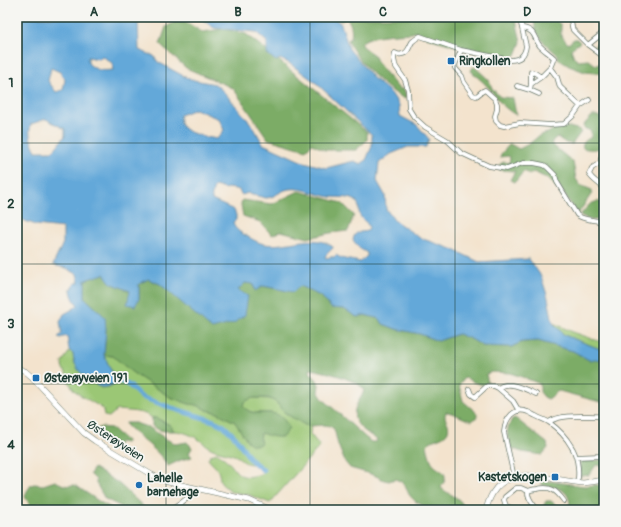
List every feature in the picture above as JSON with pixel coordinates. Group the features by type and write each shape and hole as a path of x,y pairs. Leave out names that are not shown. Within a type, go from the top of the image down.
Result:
{"main road":[{"name":"Østerøyveien","path":"17,368 32,377 90,438 156,477 168,482 195,489 243,498 271,510"},
{"path":"486,510 490,496 497,487 504,481 514,477 528,476 579,482 595,482 603,480"}],"street":[{"path":"524,17 522,21 522,28 526,49 523,55 516,60 460,50 420,36 412,42 410,48 405,54 395,53 394,59 396,67 405,80 408,90 408,110 425,127 447,140 461,153 489,166 507,169 523,163 544,165 554,175 577,215 581,218 604,223"},
{"path":"570,17 571,27 573,30 588,45 600,54"},
{"path":"522,28 532,31 540,46 554,58 550,68 531,84"},
{"path":"588,45 604,32"},
{"path":"460,50 455,65 456,68 474,95 476,96 485,90 495,99 498,106 495,118 500,125 504,126 520,123 550,125 564,124 573,116 580,106 590,100"},
{"path":"550,68 557,76 560,87 580,106"},
{"path":"530,90 531,72 541,77"},
{"path":"517,86 539,94"},
{"path":"604,149 602,151 600,163 592,168 589,174 592,179 602,186 604,190"},
{"path":"498,388 502,385 516,386 536,394"},
{"path":"469,389 471,394 475,397 487,386 494,386 514,401 519,411"},
{"path":"514,477 504,432 505,423 508,418 514,412 519,411 528,412 549,422 565,437 572,446 576,457 578,478"},
{"path":"549,422 554,419 565,417 604,416"},
{"path":"576,457 601,456"},
{"path":"528,492 546,487 557,492 564,501"},
{"path":"506,506 504,500 505,497 516,488 521,488 528,492 528,496 537,510"},
{"path":"170,510 190,496 195,489"},
{"path":"501,510 506,506"},
{"path":"506,506 517,510"}],"green space":[{"path":"335,17 512,17 516,20 521,42 516,55 509,58 466,49 428,38 417,31 412,33 377,36 365,40 361,43 365,49 374,55 378,63 399,89 404,89 406,96 405,99 388,88 364,65 348,40 351,38 352,33 348,20 345,19 341,21"},
{"path":"535,17 553,17 561,25 561,35 568,44 574,39 577,39 580,42 571,49 574,57 578,61 588,60 596,65 600,64 603,52 595,48 595,45 604,43 604,74 585,72 569,66 558,59 558,55 541,39 538,34 534,23"},
{"path":"181,19 202,32 224,29 246,34 367,132 367,140 356,150 325,150 312,144 306,150 268,139 233,88 186,68 160,44 166,27"},
{"path":"473,67 489,80 492,88 500,97 513,98 516,115 502,105 485,84 471,71"},
{"path":"592,116 598,116 604,120 604,129 599,134 599,138 604,143 604,146 591,149 583,148 586,140 591,137 591,131 583,126"},
{"path":"569,127 580,130 581,132 572,144 566,143 557,137 551,144 573,162 576,179 580,185 592,190 592,193 578,214 559,187 556,187 550,180 534,172 529,175 524,171 515,182 510,180 515,171 500,170 499,167 500,164 504,162 509,163 509,156 500,157 510,144 519,149 529,144 540,135 548,133 555,128"},
{"path":"299,191 342,203 354,215 348,231 308,238 281,231 272,235 260,222 243,216 241,205 242,200 272,204"},
{"path":"598,201 604,205 604,221 590,220 580,215 590,204"},
{"path":"104,273 111,283 130,291 139,299 139,284 148,279 160,284 169,291 238,290 245,283 253,284 255,290 263,286 293,292 300,286 322,297 331,308 344,309 357,317 365,315 380,319 383,324 396,329 420,334 438,341 458,334 483,346 511,347 522,342 538,341 573,351 589,360 604,359 604,403 559,391 548,399 540,392 540,384 510,373 492,372 486,374 488,383 483,385 466,378 463,379 459,385 463,401 477,413 478,416 472,421 446,412 445,417 449,428 448,431 444,436 427,445 433,464 443,472 445,476 441,488 459,499 464,510 434,510 416,502 410,496 404,484 400,481 395,479 389,481 384,480 374,475 350,468 345,462 338,445 334,429 330,426 305,425 288,415 273,400 268,398 253,398 244,403 243,406 248,411 278,415 284,420 289,428 282,437 274,437 261,433 261,443 258,445 253,445 247,441 235,422 218,413 170,397 133,373 113,356 104,355 106,329 93,306 85,298 85,280","holes":["310,369 347,379 360,385 364,389 354,412 357,423 367,433 374,437 377,440 376,442 371,442 322,398 318,391 319,385 317,380 310,372"]},
{"path":"553,323 604,343 604,349 600,349 564,335"},
{"path":"70,351 73,354 74,363 101,388 109,387 119,381 119,379 114,377 104,355 113,356 133,373 170,397 218,413 235,422 247,441 260,440 261,433 274,436 285,422 280,417 271,413 250,411 243,406 244,403 253,398 270,399 277,403 288,415 305,425 311,426 310,434 320,446 270,503 247,494 231,492 228,488 222,485 217,469 208,459 210,455 218,453 243,476 257,475 264,471 254,462 253,464 247,463 236,456 212,449 195,437 174,431 170,425 145,414 117,410 109,417 104,416 102,408 80,395 74,390 68,381 62,362"},
{"path":"152,418 156,418 170,425 174,431 163,431 155,428 152,426"},
{"path":"515,418 547,443 548,448 542,455 522,452 511,448 508,436 508,427 512,419"},
{"path":"126,423 135,423 150,428 176,444 187,442 192,448 189,453 192,457 168,466 159,454 126,425"},
{"path":"101,427 111,428 127,441 125,443 118,443 117,451 120,454 98,441 100,440 97,434 97,429"},
{"path":"604,460 604,465 596,465 589,475 580,476 580,461"},
{"path":"94,468 118,483 147,510 128,510 105,499 96,483 96,480 90,474"},
{"path":"541,480 584,486 602,485 604,487 604,510 543,510 546,501 551,501 561,509 565,509 570,504 569,498 564,491 542,485"},
{"path":"55,481 69,486 75,485 115,510 65,510 55,507 46,510 39,502 35,507 32,507 25,497 31,485 43,485"}],"water":[{"path":"17,17 141,17 138,20 139,50 154,56 158,62 189,79 215,84 224,92 253,126 263,144 301,161 326,168 354,161 361,164 366,160 372,146 372,135 315,82 289,63 280,59 276,61 267,54 267,42 256,32 214,28 199,17 333,17 341,24 349,49 373,78 391,93 399,105 400,116 417,125 429,139 426,147 408,147 391,154 379,163 377,181 385,195 386,209 394,220 420,238 452,249 479,262 529,259 541,276 548,298 553,323 564,335 600,349 604,349 604,359 589,360 573,351 538,341 522,342 511,347 483,346 458,334 438,341 420,334 396,329 383,324 380,319 365,315 357,317 344,309 331,308 322,297 300,286 293,292 263,286 255,291 253,284 245,283 238,290 248,296 245,315 234,323 212,329 160,284 148,279 139,284 139,299 135,306 127,304 130,291 111,283 104,274 85,280 85,298 105,317 106,329 104,355 114,377 119,379 119,381 112,385 101,387 98,386 92,379 84,376 78,370 73,354 69,350 67,336 60,338 58,337 62,334 60,322 64,314 78,305 75,302 71,289 75,283 79,282 77,274 66,268 53,265 63,243 63,228 36,225 17,218","holes":["102,56 112,63 113,70 99,70 88,63 88,57 99,59","51,68 60,72 65,79 63,90 56,92 48,81","195,109 219,119 224,130 217,139 197,135 187,131 181,125 180,115","46,119 65,129 65,136 53,151 36,151 30,138 31,124","215,186 225,189 236,189 239,190 242,195 248,193 266,198 272,197 289,189 294,189 305,190 331,197 353,199 358,204 360,216 369,228 367,231 356,233 353,240 359,248 367,253 367,256 360,262 345,259 336,255 334,257 326,258 326,255 333,247 326,243 317,241 300,241 273,245 257,242 241,233 236,228 233,222 236,220 234,210 212,200"]}],"waterway":[{"path":"119,381 130,386 141,397 214,421 224,426 236,438 251,460 263,470"}],"place":[{"name":"Ringkollen","path":"451,61"},
{"name":"Østerøyveien 191","path":"36,378"},
{"name":"Kastetskogen","path":"555,477"},
{"name":"Lahelle barnehage","path":"139,485"}]}
